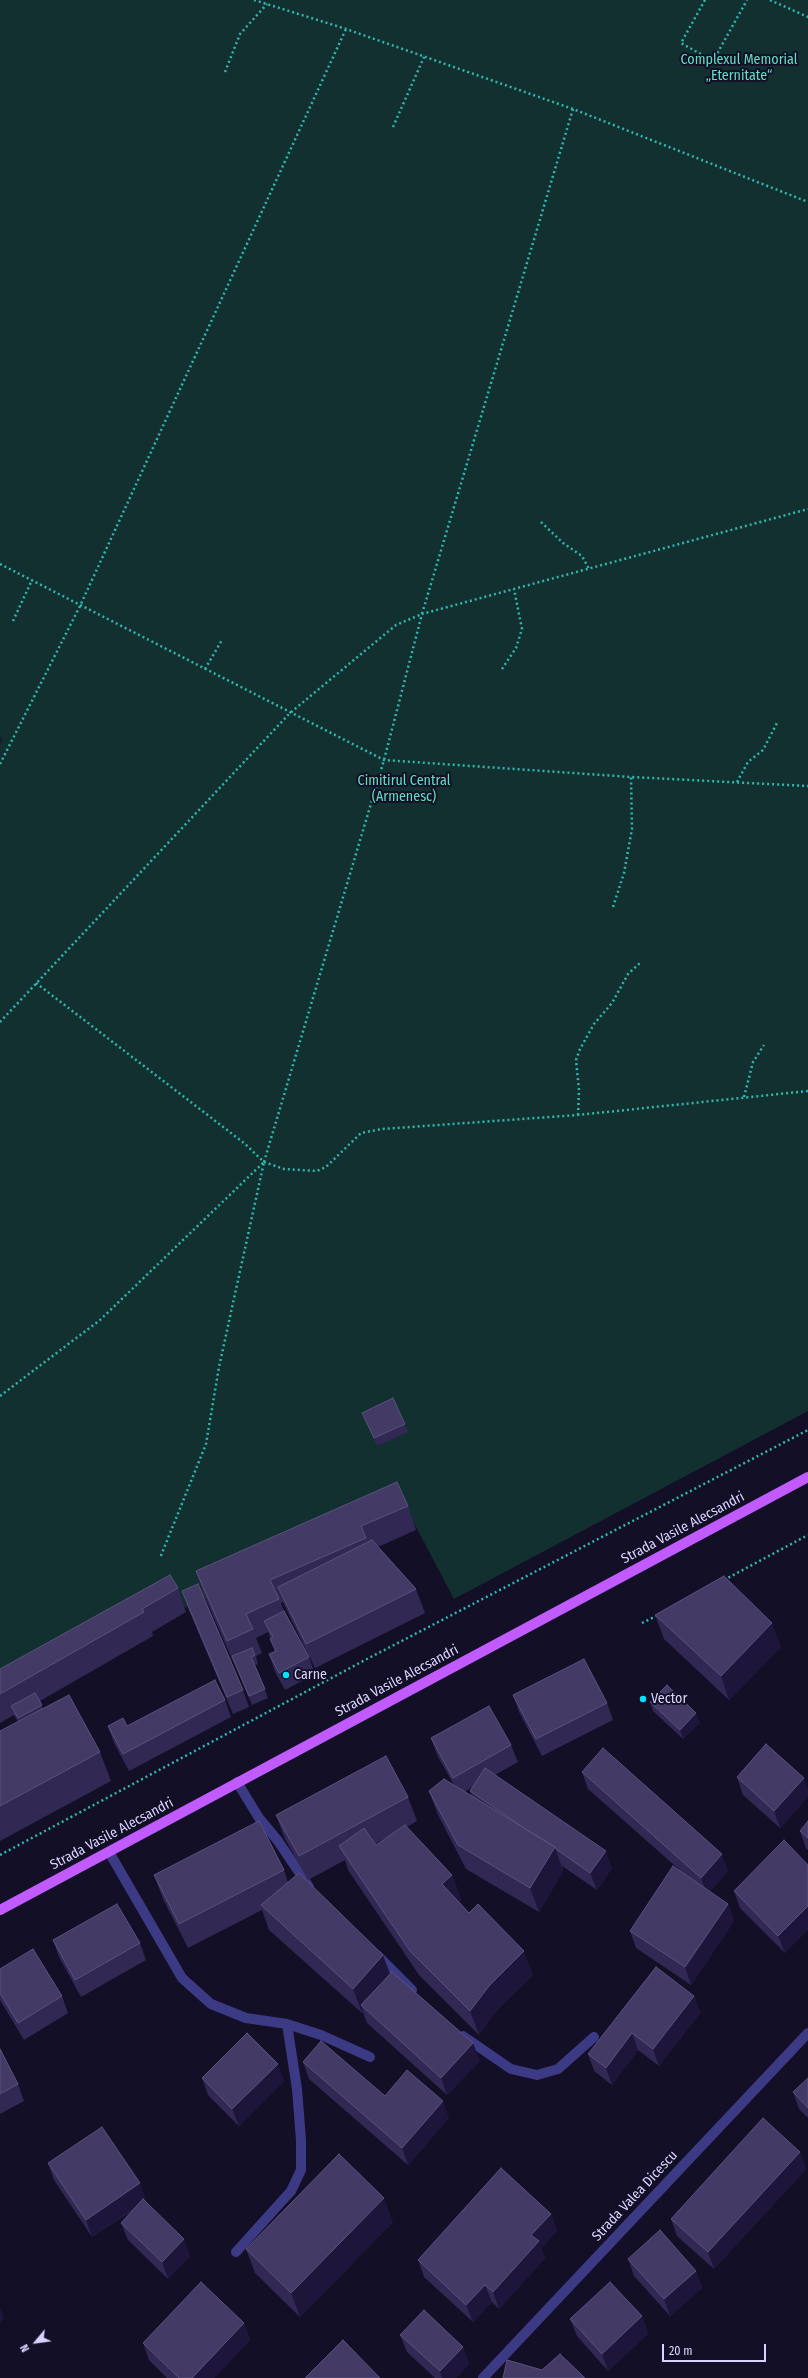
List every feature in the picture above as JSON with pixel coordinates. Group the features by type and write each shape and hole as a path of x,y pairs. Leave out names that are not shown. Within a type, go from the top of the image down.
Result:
{"main road":[{"name":"Strada Vasile Alecsandri","path":"0,1910 808,1477"}],"street":[{"path":"238,1782 259,1818 278,1841 317,1896"},
{"path":"108,1852 182,1978 211,2004 246,2018 286,2024 322,2035 370,2058"},
{"path":"368,1947 419,1997"},
{"path":"236,2252 291,2191 301,2170 302,2140 297,2089 286,2024"},
{"path":"453,2029 511,2069 537,2075 558,2069 594,2037"},
{"name":"Strada Valea Dicescu","path":"483,2378 808,2033"}],"path":[{"path":"254,0 346,29 573,109 808,202"},
{"path":"705,0 681,43 713,61 748,0"},
{"path":"770,0 808,17"},
{"path":"225,72 240,34 267,4"},
{"path":"0,764 80,606 346,29"},
{"path":"393,127 424,57"},
{"path":"160,1558 206,1444 219,1367 264,1162 384,760 422,614 573,109"},
{"path":"0,1022 290,713 396,626 422,614 808,510"},
{"path":"542,522 563,543 582,556 589,569"},
{"path":"0,564 384,760 631,777 808,786"},
{"path":"12,621 32,580"},
{"path":"502,669 516,648 522,629 514,589"},
{"path":"204,669 222,640"},
{"path":"737,782 748,762 763,750 778,721"},
{"path":"613,907 624,873 632,829 631,777"},
{"path":"578,1115 579,1090 576,1060 580,1049 594,1024 612,1003 628,974 640,963"},
{"path":"36,983 244,1142 264,1162 284,1169 317,1171 326,1167 361,1133 382,1129 578,1115 808,1091"},
{"path":"744,1097 753,1062 764,1045"},
{"path":"0,1396 100,1320 264,1162"},
{"path":"0,1855 367,1659 808,1430"},
{"path":"718,1583 808,1535"},
{"path":"642,1624 663,1612"}],"green space":[{"name":"Cimitirul Central (Armenesc)","path":"0,0 808,0 808,1411 454,1599 405,1506 185,1608 179,1596 0,1696"}],"building":[{"path":"393,1398 405,1424 374,1438 362,1413"},
{"path":"397,1482 408,1506 361,1526 366,1538 270,1580 279,1599 246,1614 253,1629 227,1641 196,1571"},
{"path":"372,1540 416,1589 306,1644 278,1587"},
{"path":"170,1575 178,1588 142,1609 144,1612 0,1694 0,1669"},
{"path":"724,1576 772,1623 721,1676 655,1615"},
{"path":"198,1584 243,1690 227,1697 182,1591"},
{"path":"284,1611 309,1657 279,1673 269,1654 276,1651 270,1639 273,1637 264,1621"},
{"path":"252,1648 255,1655 251,1657 265,1689 249,1696 232,1656"},
{"path":"584,1659 607,1703 536,1739 513,1695"},
{"path":"215,1680 225,1700 123,1754 108,1726 123,1718 127,1726"},
{"path":"667,1685 696,1713 680,1730 650,1702"},
{"path":"35,1693 42,1705 18,1718 11,1706"},
{"path":"69,1695 100,1752 0,1806 0,1731"},
{"path":"489,1706 511,1745 453,1778 431,1738"},
{"path":"766,1744 804,1778 774,1811 737,1777"},
{"path":"603,1748 722,1854 701,1878 582,1772"},
{"path":"386,1756 408,1797 299,1856 276,1815"},
{"path":"485,1768 606,1851 590,1873 555,1847 530,1832 470,1791"},
{"path":"444,1779 555,1847 530,1888 458,1845 429,1791"},
{"path":"259,1821 284,1870 179,1924 154,1875"},
{"path":"808,1821 808,1838 800,1831"},
{"path":"405,1825 452,1875 442,1884 469,1913 478,1904 524,1951 489,1986 470,2011 410,1951 339,1846 364,1828 376,1845"},
{"path":"784,1840 808,1865 808,1906 778,1936 734,1891"},
{"path":"673,1866 728,1904 685,1967 630,1931"},
{"path":"299,1873 383,1955 353,1989 261,1905"},
{"path":"117,1904 140,1943 75,1980 53,1940"},
{"path":"33,1949 62,1996 18,2023 0,1993 0,1969"},
{"path":"656,1967 694,1996 653,2049 632,2033 606,2068 588,2054"},
{"path":"392,1972 473,2043 441,2078 361,2005"},
{"path":"247,2033 278,2064 232,2109 202,2078"},
{"path":"321,2041 385,2096 407,2070 443,2101 402,2148 303,2062"},
{"path":"0,2049 18,2084 0,2094"},
{"path":"808,2078 808,2108 793,2092"},
{"path":"763,2118 800,2152 708,2252 671,2219"},
{"path":"102,2127 140,2183 86,2220 48,2163"},
{"path":"339,2154 384,2198 291,2293 246,2249"},
{"path":"501,2168 551,2214 531,2235 539,2241 493,2292 485,2285 466,2305 418,2260"},
{"path":"143,2199 184,2239 162,2262 121,2223"},
{"path":"660,2230 696,2271 664,2299 628,2259"},
{"path":"201,2282 244,2323 192,2378 179,2378 143,2343"},
{"path":"610,2282 642,2316 602,2354 570,2319"},
{"path":"424,2310 463,2347 440,2371 400,2335"},
{"path":"343,2340 380,2378 305,2378"},
{"path":"560,2354 585,2378 503,2378 507,2360 542,2370"}],"place":[{"name":"Carne","path":"286,1675"},
{"name":"Vector","path":"643,1699"}],"park label":[{"name":"Complexul Memorial „Eternitate“","path":"739,68"}]}
